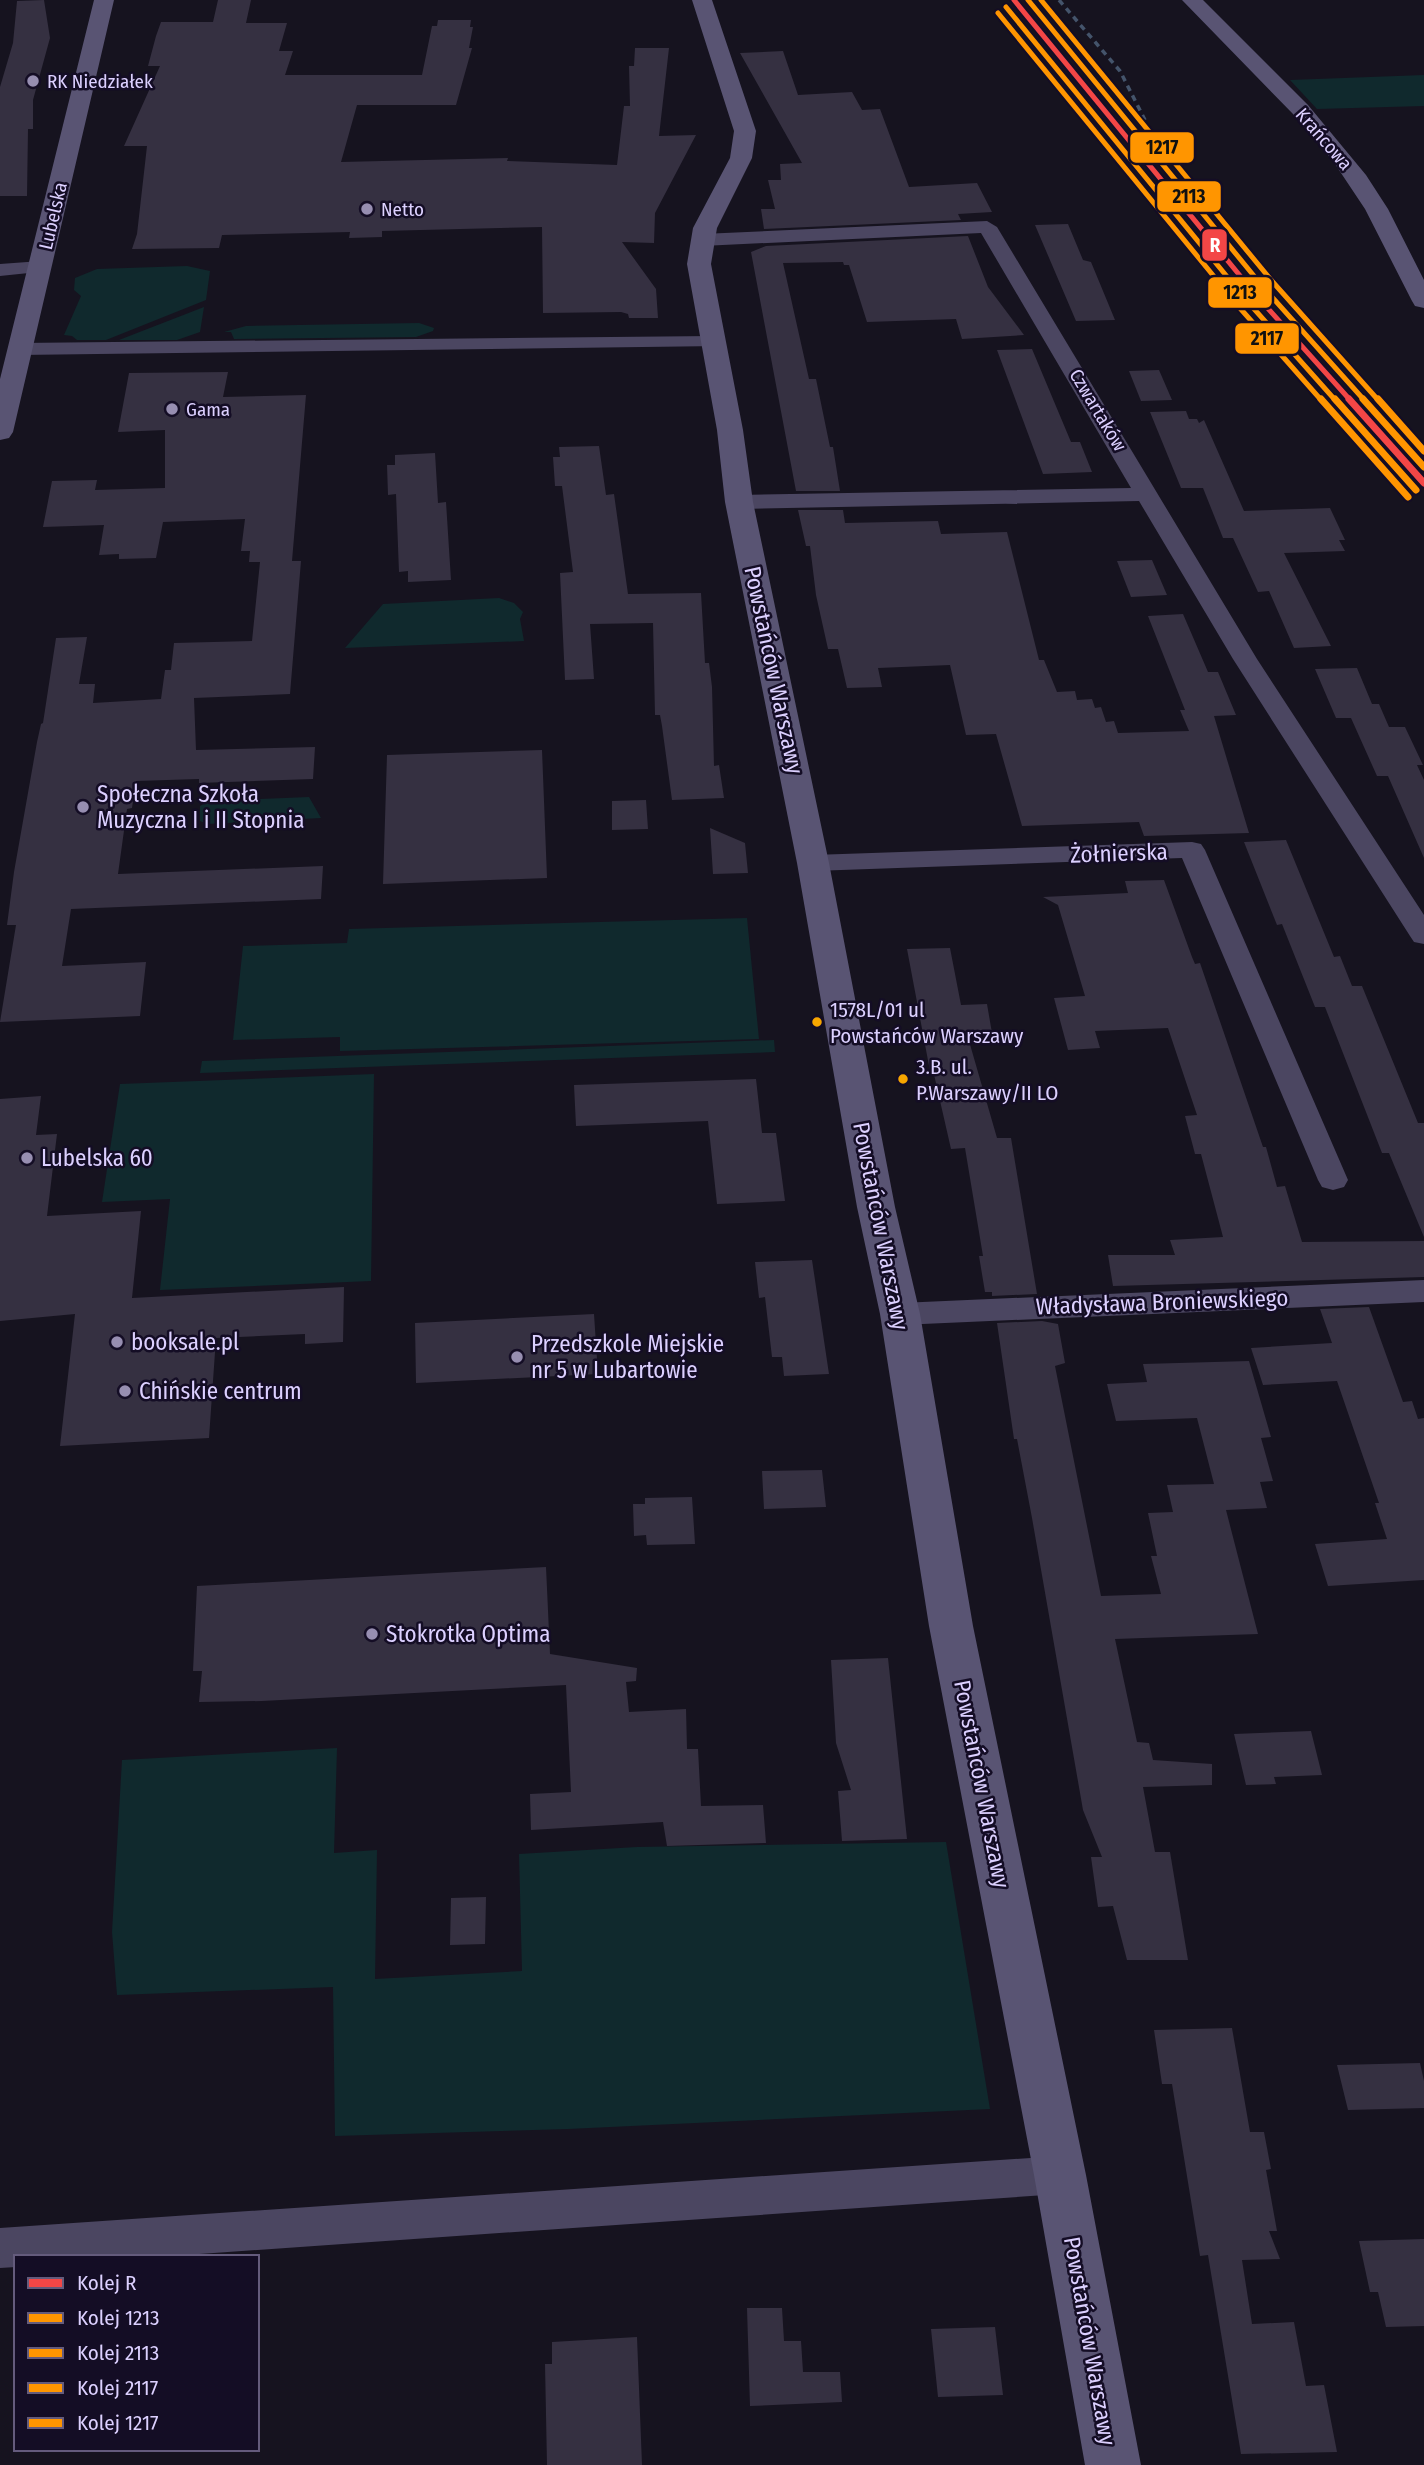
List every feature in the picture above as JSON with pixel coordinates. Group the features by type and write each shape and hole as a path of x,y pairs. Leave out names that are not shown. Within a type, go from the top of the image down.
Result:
{"street":[{"name":"Lubelska","path":"0,432 104,0"},
{"name":"Powstańców Warszawy","path":"702,0 745,131 741,158 705,228 699,264 730,430 739,502 813,863 876,1207 900,1314 951,1626 1060,2175 1113,2465"},
{"name":"Krańcowa","path":"1192,0 1345,161 1381,218 1397,255 1424,301"},
{"name":"Czwartaków","path":"702,240 987,228 1149,494 1245,659 1361,834 1424,936"},
{"path":"0,270 41,267"},
{"path":"19,349 713,342"},
{"path":"739,502 1149,494"},
{"name":"Żołnierska","path":"813,863 1192,850 1333,1180"},
{"name":"Władysława Broniewskiego","path":"900,1314 1424,1291"},
{"path":"0,2248 1060,2175"}],"green space":[{"path":"1424,75 1424,106 1317,109 1290,80"},
{"path":"187,266 210,271 206,300 106,340 77,340 64,335 81,296 74,290 75,278 97,269"},
{"path":"204,307 200,332 177,340 119,340"},
{"path":"419,323 434,328 433,331 416,337 234,339 231,332 224,332 246,326"},
{"path":"499,598 514,603 523,612 520,619 524,641 345,648 383,604"},
{"path":"309,797 321,818 207,824 200,821 200,806 209,801"},
{"path":"747,918 759,1039 340,1051 340,1037 233,1040 243,946 347,943 349,929"},
{"path":"774,1040 775,1052 200,1073 202,1061"},
{"path":"374,1074 371,1281 160,1290 170,1199 102,1202 120,1084"},
{"path":"337,1748 334,1853 377,1850 375,1979 522,1971 519,1854 637,1847 946,1842 990,2109 568,2129 335,2136 333,1987 117,1995 112,1932 122,1760"}],"building":[{"path":"44,0 50,38 33,100 33,129 28,129 27,196 0,196 0,87 13,43 17,1"},
{"path":"218,0 251,0 246,23 287,23 279,51 293,51 285,75 422,75 432,26 437,26 438,20 471,20 470,27 473,27 469,48 472,48 456,105 357,105 341,162 508,158 507,161 617,165 624,106 630,106 629,66 634,66 635,48 669,48 659,136 696,135 655,213 654,243 622,242 656,289 658,318 629,318 628,314 621,312 543,313 542,227 382,231 382,237 349,238 350,232 222,235 219,248 132,249 137,234 147,146 124,146 160,66 148,66 156,36 161,22 213,22"},
{"path":"783,51 798,95 852,92 862,110 880,109 909,187 977,183 992,212 958,214 961,220 764,229 761,209 775,209 768,180 781,180 780,164 802,163 740,53"},
{"path":"1068,224 1083,260 1091,262 1115,320 1076,321 1035,225"},
{"path":"968,236 988,287 1024,335 962,339 956,319 867,322 849,265 844,265 843,262 783,263 809,379 816,379 830,447 833,447 840,491 796,491 751,252 766,246"},
{"path":"1032,349 1071,442 1080,442 1092,472 1043,474 997,350"},
{"path":"1159,370 1172,400 1141,401 1129,371"},
{"path":"228,372 223,397 306,395 292,561 301,561 290,694 194,698 196,750 315,747 313,779 199,783 199,779 136,781 132,808 127,809 118,874 323,866 321,899 71,909 62,966 146,962 140,1016 0,1022 16,925 7,925 14,872 37,742 43,723 56,638 87,637 79,684 95,684 93,703 161,699 165,670 171,670 174,643 252,641 260,562 249,562 250,551 241,551 245,519 163,522 156,558 119,559 119,554 99,555 104,525 43,527 52,481 97,480 95,490 165,488 165,430 118,432 129,373"},
{"path":"1186,411 1189,419 1197,419 1199,423 1204,420 1244,511 1330,508 1345,540 1339,540 1345,551 1284,553 1331,646 1294,648 1269,591 1258,592 1233,538 1223,538 1203,488 1181,488 1150,412"},
{"path":"599,446 606,495 614,494 628,594 701,593 705,663 709,663 712,687 714,766 719,765 724,798 672,800 660,715 655,715 653,623 590,624 594,679 565,680 560,573 573,572 562,486 555,486 553,457 560,457 559,447"},
{"path":"435,453 438,503 446,502 451,580 408,582 408,571 399,572 396,494 388,495 387,465 395,465 395,455"},
{"path":"798,510 843,510 845,523 938,521 941,534 1007,532 1039,660 1044,660 1057,692 1075,691 1077,700 1092,699 1095,708 1101,707 1106,722 1114,721 1118,733 1189,731 1180,710 1185,710 1148,616 1183,614 1208,672 1218,672 1236,715 1214,716 1249,833 1144,836 1139,822 1022,826 996,734 966,735 950,665 878,668 882,687 847,688 838,649 828,649 816,595 810,546 806,546"},
{"path":"1152,560 1167,595 1131,597 1117,561"},
{"path":"1357,668 1372,704 1379,704 1389,727 1405,727 1423,765 1417,765 1424,780 1424,858 1388,776 1377,776 1351,718 1336,718 1315,669"},
{"path":"542,750 547,878 383,884 387,755"},
{"path":"646,800 648,829 612,830 612,801"},
{"path":"710,828 745,843 748,873 713,874"},
{"path":"1286,840 1334,957 1340,956 1352,986 1362,986 1418,1123 1424,1123 1424,1237 1389,1153 1382,1153 1325,1007 1315,1007 1282,924 1277,925 1244,842"},
{"path":"1164,880 1195,964 1200,963 1263,1147 1266,1147 1277,1187 1285,1186 1302,1242 1424,1241 1424,1277 1113,1286 1108,1255 1175,1255 1170,1240 1223,1237 1201,1154 1195,1154 1185,1116 1197,1115 1168,1028 1095,1031 1100,1048 1068,1050 1054,998 1085,996 1058,905 1043,897 1128,893 1125,881"},
{"path":"950,948 961,1005 987,1004 992,1033 967,1034 997,1138 1011,1138 1037,1294 992,1296 992,1292 985,1292 979,1256 983,1256 965,1148 951,1149 933,1070 930,1071 907,949"},
{"path":"756,1079 762,1133 776,1133 785,1201 717,1204 708,1121 576,1126 574,1085"},
{"path":"41,1096 36,1135 57,1134 47,1216 141,1211 132,1298 344,1287 343,1342 305,1344 305,1334 216,1338 209,1438 60,1446 75,1314 0,1321 0,1099"},
{"path":"812,1260 829,1374 784,1376 782,1357 772,1357 765,1297 759,1298 755,1262"},
{"path":"1369,1307 1403,1402 1412,1401 1418,1419 1424,1418 1424,1580 1328,1586 1315,1544 1387,1539 1375,1503 1379,1503 1337,1381 1263,1385 1251,1348 1332,1343 1320,1309"},
{"path":"594,1314 598,1374 416,1383 415,1323"},
{"path":"1042,1321 1058,1324 1065,1363 1055,1366 1101,1596 1161,1594 1151,1556 1157,1556 1148,1513 1173,1512 1167,1485 1214,1484 1197,1418 1116,1421 1107,1384 1147,1382 1143,1364 1249,1361 1271,1437 1261,1438 1273,1481 1260,1482 1267,1508 1226,1510 1258,1634 1115,1639 1137,1742 1149,1743 1153,1760 1212,1764 1212,1785 1143,1787 1155,1852 1170,1852 1188,1960 1127,1960 1113,1906 1098,1907 1091,1857 1102,1857 1083,1810 1032,1518 1017,1439 1014,1439 997,1323"},
{"path":"822,1470 826,1507 764,1509 762,1471"},
{"path":"692,1497 695,1544 647,1545 646,1535 634,1536 633,1504 645,1504 645,1498"},
{"path":"546,1567 550,1654 637,1668 636,1681 626,1682 629,1712 686,1709 687,1749 698,1749 701,1806 763,1805 766,1843 667,1846 663,1822 531,1830 530,1794 571,1792 566,1685 199,1702 202,1671 193,1671 197,1586"},
{"path":"888,1658 907,1839 842,1841 838,1791 851,1790 836,1743 831,1660"},
{"path":"1311,1731 1322,1775 1274,1777 1276,1784 1246,1785 1234,1734"},
{"path":"486,1897 485,1944 450,1945 451,1898"},
{"path":"1232,2028 1250,2132 1264,2132 1271,2169 1266,2170 1277,2231 1269,2231 1280,2259 1242,2260 1252,2324 1294,2322 1306,2386 1324,2385 1337,2452 1241,2454 1208,2255 1200,2256 1172,2084 1162,2084 1154,2030"},
{"path":"1420,2063 1424,2081 1424,2108 1348,2110 1337,2065"},
{"path":"1424,2239 1424,2326 1386,2327 1378,2292 1370,2292 1359,2241"},
{"path":"747,2308 782,2308 784,2341 801,2341 803,2372 840,2372 842,2402 750,2406"},
{"path":"995,2327 1003,2395 938,2397 931,2329"},
{"path":"637,2337 642,2465 547,2465 545,2364 552,2364 552,2342"}],"railway":[{"path":"1059,0 1120,71 1145,120"}],"rail line":[{"name":"R","path":"1014,0 1255,294 1424,483"},
{"name":"2113","path":"1028,0 1263,287 1424,467"},
{"name":"1217","path":"1041,0 1271,280 1424,451"},
{"name":"1213","path":"1006,7 1247,301 1416,490"},
{"name":"2117","path":"998,13 1239,307 1408,497"}],"place":[{"name":"RK Niedziałek","path":"33,81"},
{"name":"Netto","path":"367,209"},
{"name":"Gama","path":"172,409"},
{"name":"Społeczna Szkoła Muzyczna I i II Stopnia","path":"83,807"},
{"name":"1578L/01 ul Powstańców Warszawy","path":"817,1022"},
{"name":"3.B. ul. P.Warszawy/II LO","path":"903,1079"},
{"name":"Lubelska 60","path":"27,1158"},
{"name":"booksale.pl","path":"117,1342"},
{"name":"Przedszkole Miejskie nr 5 w Lubartowie","path":"517,1357"},
{"name":"Chińskie centrum","path":"125,1391"},
{"name":"Stokrotka Optima","path":"372,1634"}]}
